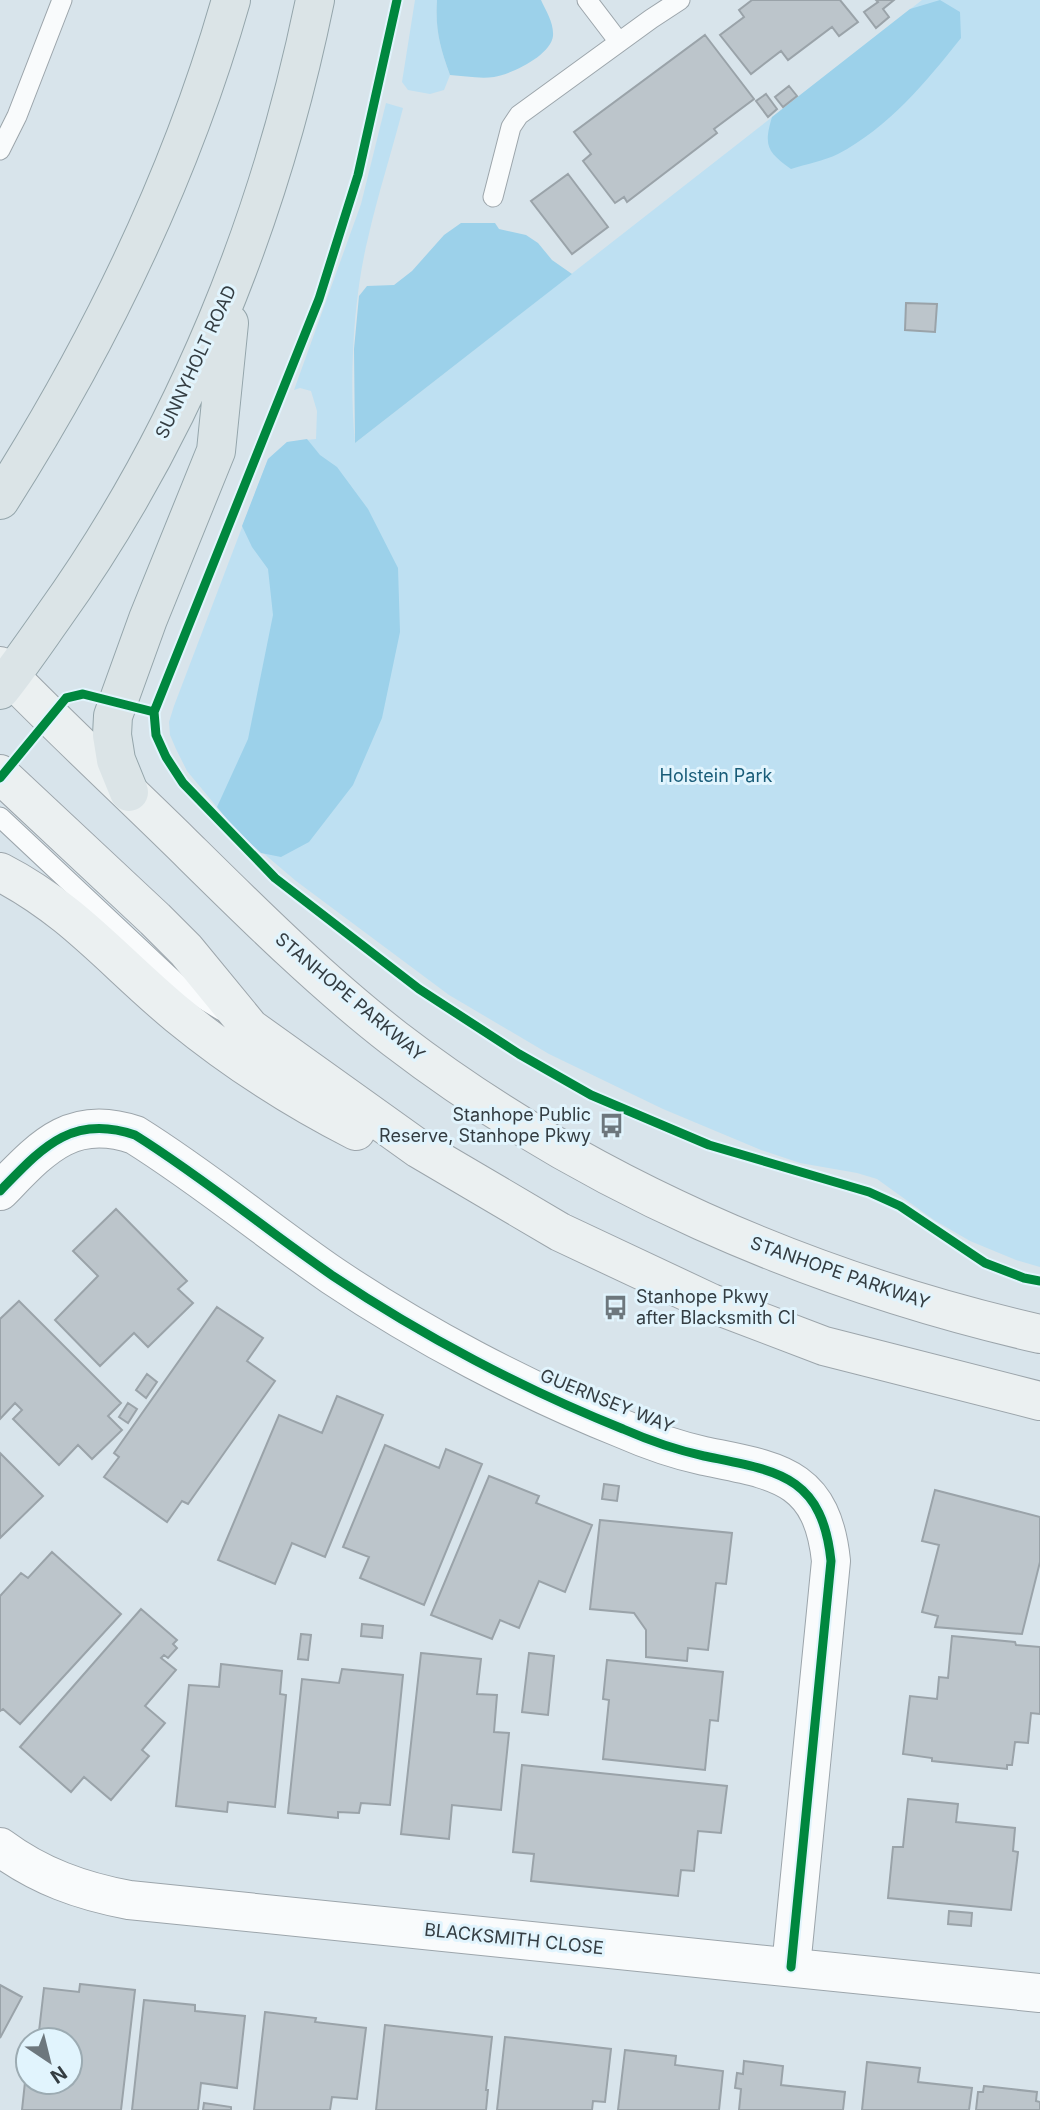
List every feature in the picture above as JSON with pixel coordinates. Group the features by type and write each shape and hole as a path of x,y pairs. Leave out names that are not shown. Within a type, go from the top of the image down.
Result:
{"main road":[{"path":"0,500 87,355 122,286 185,135 216,51 231,0"},
{"name":"SUNNYHOLT ROAD","path":"4,678 110,533 194,377 258,215 285,127 315,0"},
{"path":"129,792 116,760 112,735 113,716 148,619 216,451 233,282"},
{"name":"STANHOPE PARKWAY","path":"4,678 129,792 266,926 392,1037 506,1115 577,1158 650,1196 766,1250 862,1285 978,1320 1040,1334"},
{"path":"0,774 186,950 250,1028 419,1149 560,1232 711,1303 824,1346 1040,1401"},
{"path":"0,872 37,892 64,911 177,1014 260,1077 355,1131 419,1149"}],"street":[{"name":"GUERNSEY WAY","path":"0,1191 33,1157 67,1134 91,1128 113,1128 135,1135 335,1277 446,1343 538,1392 625,1430 699,1455 764,1468 801,1488 814,1502 824,1521 831,1561 791,1967"},
{"name":"BLACKSMITH CLOSE","path":"0,1847 23,1864 58,1881 96,1894 129,1900 1040,1993"}],"lane":[{"path":"0,150 17,116 62,0"},
{"path":"587,0 619,42"},
{"path":"494,197 511,127 519,115 680,0"},
{"path":"0,817 178,984 250,1028"}],"green space":[{"path":"415,0 437,0 439,38 450,75 444,90 430,94 408,90 402,82"},
{"name":"Holstein Park","path":"922,0 1040,0 1040,1267 970,1241 934,1220 877,1179 800,1163 761,1150 663,1109 549,1054 449,995 296,881 236,830 187,771 170,735 169,722 174,706 268,459 287,442 316,439 317,411 311,391 300,388 294,390 361,204 386,103 403,108 372,222 359,287 353,367 355,443"}],"shaded area":[{"path":"437,0 541,0 552,26 551,43 538,57 502,75 483,78 450,75 439,38"},
{"path":"940,0 960,12 961,38 890,117 874,131 833,156 791,169 777,158 768,142 772,117 910,9"},
{"path":"461,223 495,223 499,229 526,235 538,243 552,260 572,274 355,443 354,349 359,296 367,286 394,285 412,271 444,235"},
{"path":"307,439 320,455 337,467 368,509 398,568 400,632 382,718 353,785 309,842 281,857 261,853 236,830 217,807 248,739 273,615 268,569 252,547 242,526 268,459 287,442"}],"building":[{"path":"752,0 840,0 858,22 839,36 832,27 788,60 781,51 751,74 720,35 744,17 739,10"},
{"path":"876,0 894,0 883,9 889,17 876,28 864,12 878,2"},
{"path":"705,35 754,99 714,129 717,133 627,202 624,197 615,203 583,161 591,154 574,132"},
{"path":"789,86 797,96 783,107 775,97"},
{"path":"766,94 777,109 768,117 756,101"},
{"path":"568,174 608,227 572,254 531,201"},
{"path":"906,303 937,304 935,332 905,330"},
{"path":"116,1209 187,1281 178,1289 193,1303 148,1347 134,1333 100,1366 55,1320 98,1276 73,1251"},
{"path":"19,1301 121,1403 108,1416 122,1430 92,1459 78,1445 59,1465 13,1419 22,1410 15,1403 0,1419 0,1319"},
{"path":"217,1307 263,1338 247,1361 275,1381 188,1504 182,1501 167,1522 104,1477 119,1457 114,1453"},
{"path":"147,1374 157,1382 146,1398 136,1390"},
{"path":"337,1396 383,1415 325,1557 292,1543 275,1584 218,1560 279,1415 322,1433"},
{"path":"128,1403 137,1409 128,1423 119,1417"},
{"path":"385,1445 439,1468 446,1449 482,1464 424,1605 360,1578 369,1557 343,1547"},
{"path":"0,1453 43,1496 0,1538"},
{"path":"489,1476 539,1496 536,1503 592,1525 565,1592 539,1581 519,1628 500,1620 492,1639 431,1615"},
{"path":"604,1484 619,1486 617,1501 602,1499"},
{"path":"935,1490 1040,1517 1040,1562 1022,1634 935,1627 938,1616 922,1612 939,1545 922,1541"},
{"path":"600,1520 732,1533 726,1584 716,1583 708,1650 688,1648 687,1661 646,1657 646,1630 634,1613 590,1609"},
{"path":"52,1552 121,1614 20,1724 3,1709 0,1711 0,1596 21,1573 28,1578"},
{"path":"141,1609 177,1640 173,1644 177,1648 168,1658 164,1655 161,1658 176,1670 145,1706 165,1723 142,1750 149,1756 111,1800 84,1777 71,1792 20,1747"},
{"path":"362,1624 383,1626 382,1638 361,1636"},
{"path":"301,1634 311,1635 308,1660 298,1659"},
{"path":"952,1636 1040,1647 1040,1714 1031,1713 1028,1743 1015,1742 1012,1765 1007,1765 1007,1769 932,1761 932,1758 903,1754 910,1696 937,1699 939,1677 948,1678"},
{"path":"421,1653 481,1659 477,1694 497,1695 494,1732 509,1733 501,1810 452,1805 449,1839 401,1834"},
{"path":"529,1653 554,1656 548,1715 522,1712"},
{"path":"607,1660 723,1672 718,1721 710,1720 705,1770 603,1759 609,1700 603,1699"},
{"path":"221,1664 282,1671 280,1694 286,1695 275,1807 228,1802 227,1812 176,1806 189,1685 219,1687"},
{"path":"342,1669 403,1675 390,1805 361,1803 359,1813 338,1812 338,1818 288,1813 302,1679 339,1683"},
{"path":"522,1765 727,1786 721,1833 698,1831 694,1871 681,1870 678,1896 531,1881 534,1854 513,1852"},
{"path":"908,1799 958,1804 956,1822 1015,1828 1013,1851 1018,1852 1011,1910 888,1898 893,1847 903,1847"},
{"path":"949,1911 972,1913 971,1926 948,1924"},
{"path":"80,1984 135,1990 121,2110 22,2110 24,2096 84,2096 84,2026 40,2026 44,1988 79,1992"},
{"path":"0,1985 22,1997 0,2038"},
{"path":"144,2000 195,2005 195,2011 245,2016 237,2088 201,2083 198,2110 132,2110"},
{"path":"265,2012 366,2028 357,2099 332,2097 330,2110 254,2110"},
{"path":"385,2025 492,2037 486,2110 376,2110"},
{"path":"505,2037 611,2049 605,2102 593,2101 592,2110 497,2110"},
{"path":"625,2050 676,2056 675,2065 723,2071 719,2110 618,2110"},
{"path":"744,2061 783,2066 781,2085 845,2092 843,2110 739,2110 741,2089 735,2088 737,2073 743,2074"},
{"path":"867,2062 920,2068 918,2082 972,2088 969,2110 862,2110"},
{"path":"984,2086 1037,2092 1036,2101 1040,2102 1040,2110 976,2110 978,2092 983,2092"},
{"path":"204,2103 231,2107 231,2110 203,2110"}],"cycle path":[{"path":"0,778 66,698 83,694 154,712 319,299 358,175 397,0"},
{"path":"154,712 156,735 183,783 275,878 419,989 519,1054 591,1095 709,1145 869,1192 900,1206 985,1263 1024,1278 1040,1281"},
{"path":"0,1191 44,1149 75,1132 113,1129 135,1135 333,1276 474,1360 586,1414 633,1433 683,1451 773,1473 806,1494 817,1510 826,1532 831,1561 791,1967"}],"place":[{"name":"Stanhope Public Reserve, Stanhope Pkwy","path":"611,1125"},
{"name":"Stanhope Pkwy after Blacksmith Cl","path":"616,1307"}]}
